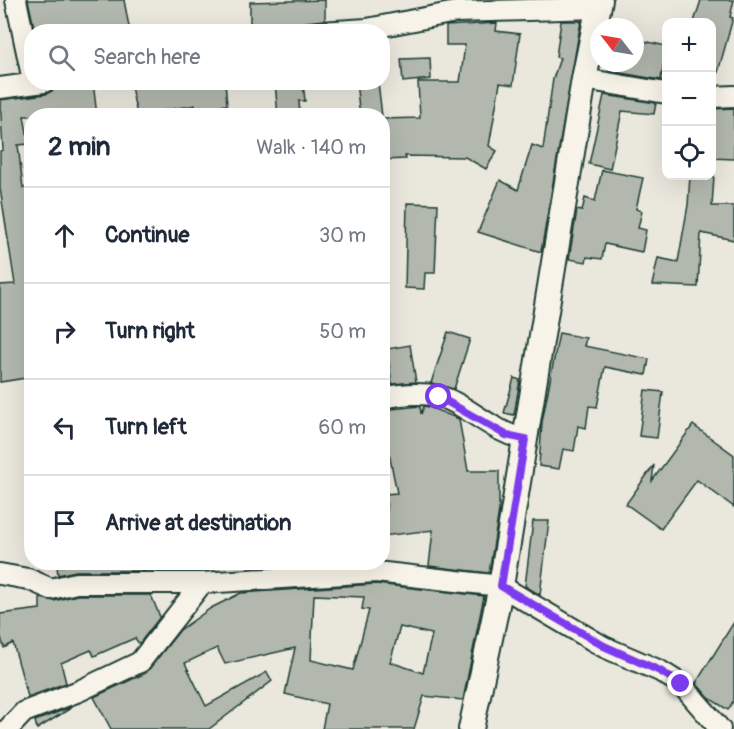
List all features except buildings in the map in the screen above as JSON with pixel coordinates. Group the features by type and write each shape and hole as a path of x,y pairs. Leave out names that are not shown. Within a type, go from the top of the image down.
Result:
{"street":[{"path":"16,0 24,35"},
{"path":"390,25 456,12 599,4 584,78 501,586 471,729"},
{"path":"584,78 662,92"},
{"path":"0,88 24,84"},
{"path":"716,97 734,96"},
{"path":"390,396 407,393 439,397 506,435 525,439"},
{"path":"0,574 28,579 51,590 76,583 201,583 376,572 501,586 604,646 667,675 681,684 720,729"},
{"path":"8,729 24,712 79,691 140,662 201,583"}],"route":[{"path":"439,397 506,435 525,439 501,586 604,646 660,671 681,684"}]}
